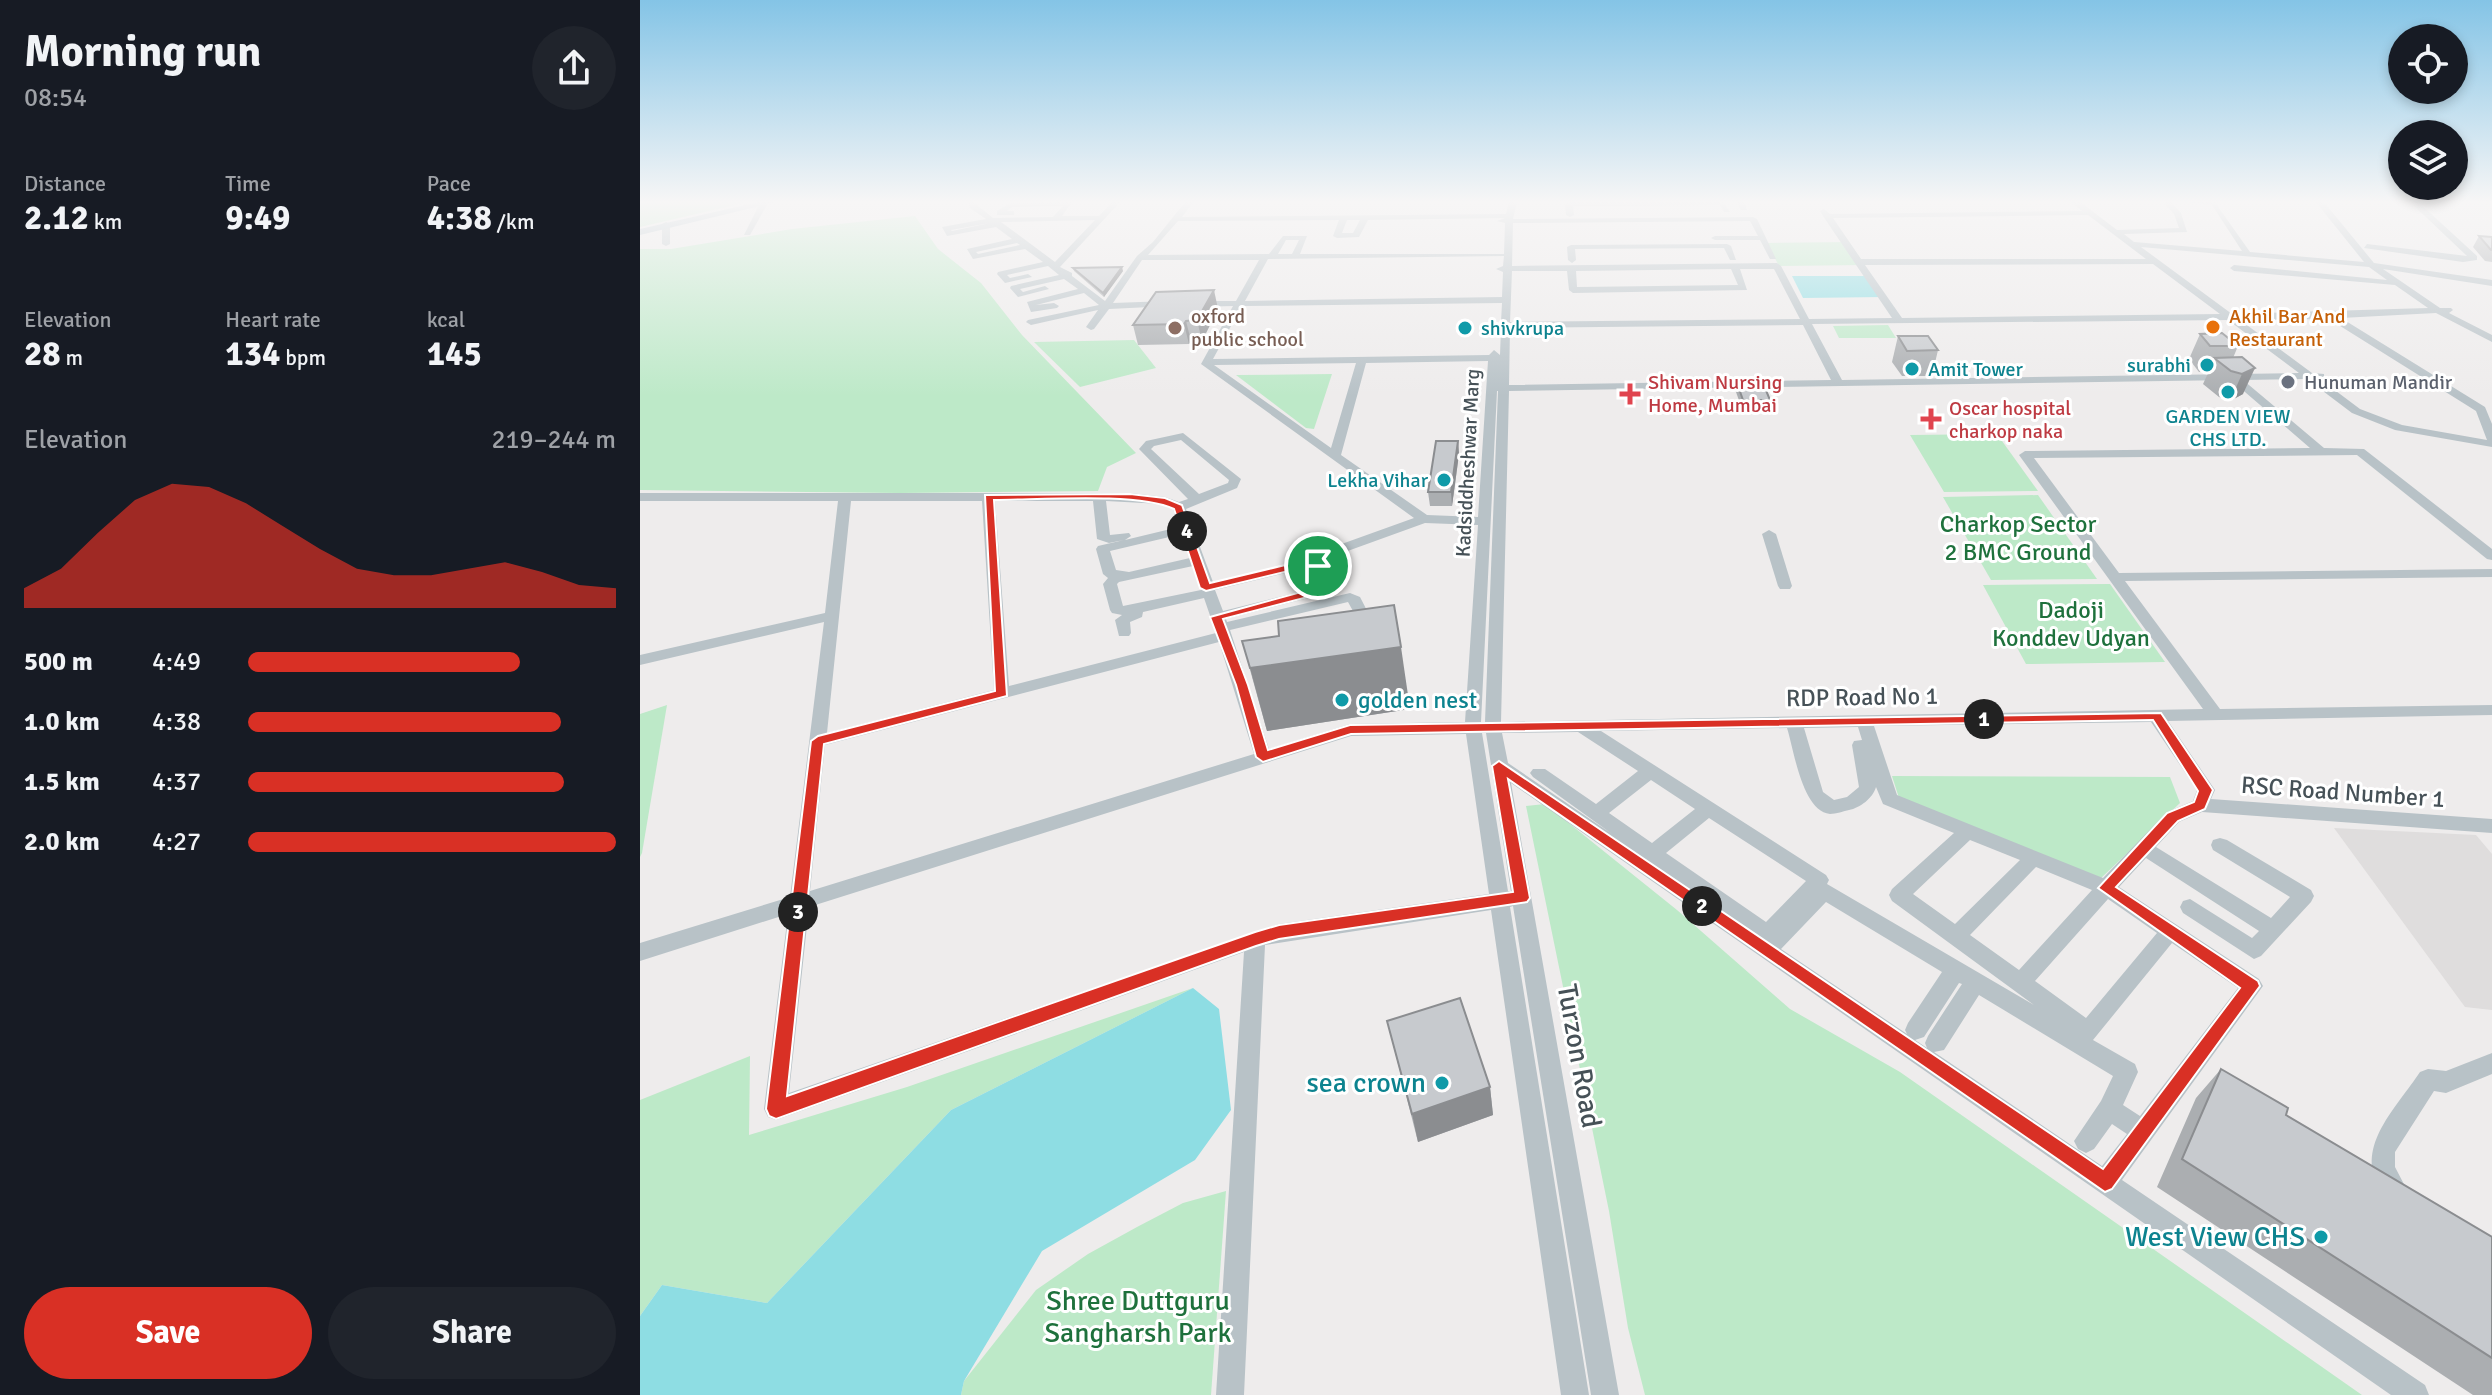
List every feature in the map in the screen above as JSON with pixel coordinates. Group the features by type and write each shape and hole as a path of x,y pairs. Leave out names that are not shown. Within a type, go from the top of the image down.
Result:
{"street":[{"path":"1056,266 1106,306"},
{"path":"1091,327 1134,266"},
{"path":"1263,266 1206,362 1499,358"},
{"path":"1503,269 1543,266"},
{"path":"1572,266 1573,290 1744,288 1736,266"},
{"path":"1587,266 1634,266"},
{"path":"1654,266 1660,289"},
{"path":"1682,266 1688,289"},
{"path":"1708,266 1716,289"},
{"path":"1777,266 1838,383"},
{"path":"1861,266 1899,321"},
{"path":"2166,266 2231,317 2368,409 2490,442 2481,409 2331,316"},
{"path":"2372,266 2395,283 2492,336"},
{"path":"2379,266 2492,283"},
{"path":"1628,267 1631,289"},
{"path":"2385,267 2442,310"},
{"path":"1059,268 1008,281 1001,274 1059,268"},
{"path":"1059,268 1014,288 1021,295 1077,282"},
{"path":"1600,268 1602,290"},
{"path":"2234,268 2395,283"},
{"name":"Kadsiddheshwar Marg","path":"1483,727 1503,269"},
{"path":"1064,300 1090,294"},
{"path":"1031,322 1106,306 1502,300"},
{"path":"1501,325 2331,316 2442,310"},
{"path":"1335,456 1362,360"},
{"path":"1206,364 1424,519"},
{"path":"1498,388 2316,376"},
{"path":"2234,378 2321,451"},
{"name":"Kadsiddheshwar Marg","path":"1483,727 1485,521 1498,388"},
{"path":"1196,559 1115,576 1110,574 1103,550 1183,519 1197,500 1233,485 1235,479 1183,436 1146,446 1147,451 1197,500"},
{"path":"2216,715 2025,455 2360,451 2492,556"},
{"path":"640,497 1099,497 1165,501 1183,519 1238,675 1263,757"},
{"path":"845,497 776,1109 1279,932 1510,899"},
{"path":"988,497 1002,693"},
{"path":"1099,497 1102,536 1105,538 1183,519"},
{"path":"1316,558 1424,519 1485,521"},
{"path":"1769,534 1785,586"},
{"path":"1196,559 1114,579 1110,584 1117,610 1125,611 1208,592"},
{"path":"818,741 1002,693 1219,627 1327,589 1330,584 1316,564 1310,563 1126,616 1122,620 1124,633"},
{"path":"2115,577 2492,573"},
{"path":"1219,627 1350,597 1355,600 1372,634 1367,641"},
{"path":"640,660 832,616"},
{"path":"1238,675 1255,671"},
{"name":"RDP Road No 1","path":"640,952 1350,730 2492,710"},
{"name":"RSC Road Number 1","path":"2156,716 2206,790 2200,805 2492,826"},
{"path":"1864,721 1889,799 2106,888 2252,986 2105,1182"},
{"path":"1794,722 1815,795 1831,807 1852,803 1868,789 1860,745"},
{"path":"1539,773 1767,934 1819,880 1581,726"},
{"name":"Turzon Road","path":"1483,727 1499,766 1510,899 1605,1395"},
{"name":"Turzon Road","path":"1483,727 1510,899 1575,1395"},
{"path":"1499,766 2415,1395"},
{"path":"1596,813 1651,771"},
{"path":"2020,983 2173,817 2200,805"},
{"path":"1652,853 1709,808"},
{"path":"1968,831 1899,895 2088,1032 2170,931"},
{"path":"2190,907 2254,950 2304,896 2220,845"},
{"path":"2144,848 2273,929"},
{"path":"1956,936 2034,858"},
{"path":"1767,950 1824,891 2127,1072 2109,1109 2086,1141"},
{"path":"1230,1395 1255,939"},
{"path":"1916,1030 1955,971"},
{"path":"1936,1043 1975,983"},
{"path":"2420,1209 2397,1193 2383,1170 2383,1149 2428,1080 2446,1082 2492,1063"},
{"path":"2109,1109 2143,1131"}],"shaded area":[{"path":"2334,828 2476,835 2492,854 2492,1010 2465,1007"}],"green space":[{"path":"640,266 960,266 981,283 1022,335 1136,453 1107,467 1098,491 900,493 640,490"},
{"path":"1888,325 1896,338 1839,338 1833,326"},
{"path":"1134,340 1156,368 1080,387 1034,342"},
{"path":"1332,374 1314,429 1306,428 1236,375"},
{"path":"1997,434 2038,491 1944,492 1910,435"},
{"name":"Charkop Sector 2 BMC Ground","path":"2038,495 2097,579 1991,580 1943,497"},
{"name":"Dadoji Konddev Udyan","path":"2110,584 2165,662 2026,664 1983,585"},
{"path":"667,705 642,853 640,857 640,714"},
{"path":"1892,776 2170,777 2180,803 2099,880 1899,798"},
{"path":"1545,804 1677,910 1790,1009 1900,1072 2362,1395 1645,1395 1628,1328 1609,1211 1526,806"},
{"path":"1193,988 951,1110 767,1303 662,1285 640,1316 640,1100 750,1056 749,1135 907,1087"},
{"name":"Shree Duttguru Sangharsh Park","path":"1226,1191 1211,1395 961,1395 964,1381 1036,1290 1088,1254 1183,1203"}],"water":[{"path":"1792,276 1870,276 1884,297 1803,298"},
{"path":"1193,988 1219,1009 1231,1110 1195,1160 1042,1251 964,1381 961,1395 640,1395 640,1316 662,1285 767,1303 951,1110"}],"building":[{"path":"1122,267 1103,293 1073,268"},
{"path":"1214,290 1197,320 1184,324 1133,325 1156,292"},
{"path":"2222,333 2238,346 2210,346 2200,334"},
{"path":"1898,336 1928,336 1938,350 1907,351"},
{"path":"2242,357 2255,368 2242,374 2231,371 2214,358"},
{"path":"1737,383 1763,383 1770,400 1743,400"},
{"path":"1436,441 1458,441 1451,492 1428,492"},
{"path":"1394,605 1401,647 1250,668 1242,641 1279,636 1278,621"},
{"name":"sea crown","path":"1460,998 1490,1087 1412,1114 1387,1021"},
{"path":"2221,1069 2288,1108 2286,1115 2492,1237 2492,1358 2182,1159"}],"place":[{"name":"Akhil Bar And Restaurant","path":"2213,327"},
{"name":"oxford public school","path":"1175,328"},
{"name":"shivkrupa","path":"1465,328"},
{"name":"surabhi","path":"2207,365"},
{"name":"Amit Tower","path":"1912,369"},
{"name":"Hunuman Mandir","path":"2288,382"},
{"name":"GARDEN VIEW CHS LTD.","path":"2228,392"},
{"name":"Shivam Nursing Home, Mumbai","path":"1630,394"},
{"name":"Oscar hospital charkop naka","path":"1931,419"},
{"name":"Lekha Vihar","path":"1444,480"},
{"name":"golden nest","path":"1342,700"},
{"name":"sea crown","path":"1442,1083"},
{"name":"West View CHS","path":"2321,1237"}],"route":[{"path":"988,497 1130,497 1165,501 1179,507 1206,588 1310,563 1318,566 1330,584 1327,589 1216,617 1242,685 1263,757 1350,730 2156,716 2206,790 2200,805 2173,817 2106,888 2252,986 2105,1182 1499,766 1522,898 1279,932 776,1109 818,741 1002,693 988,497"}]}
